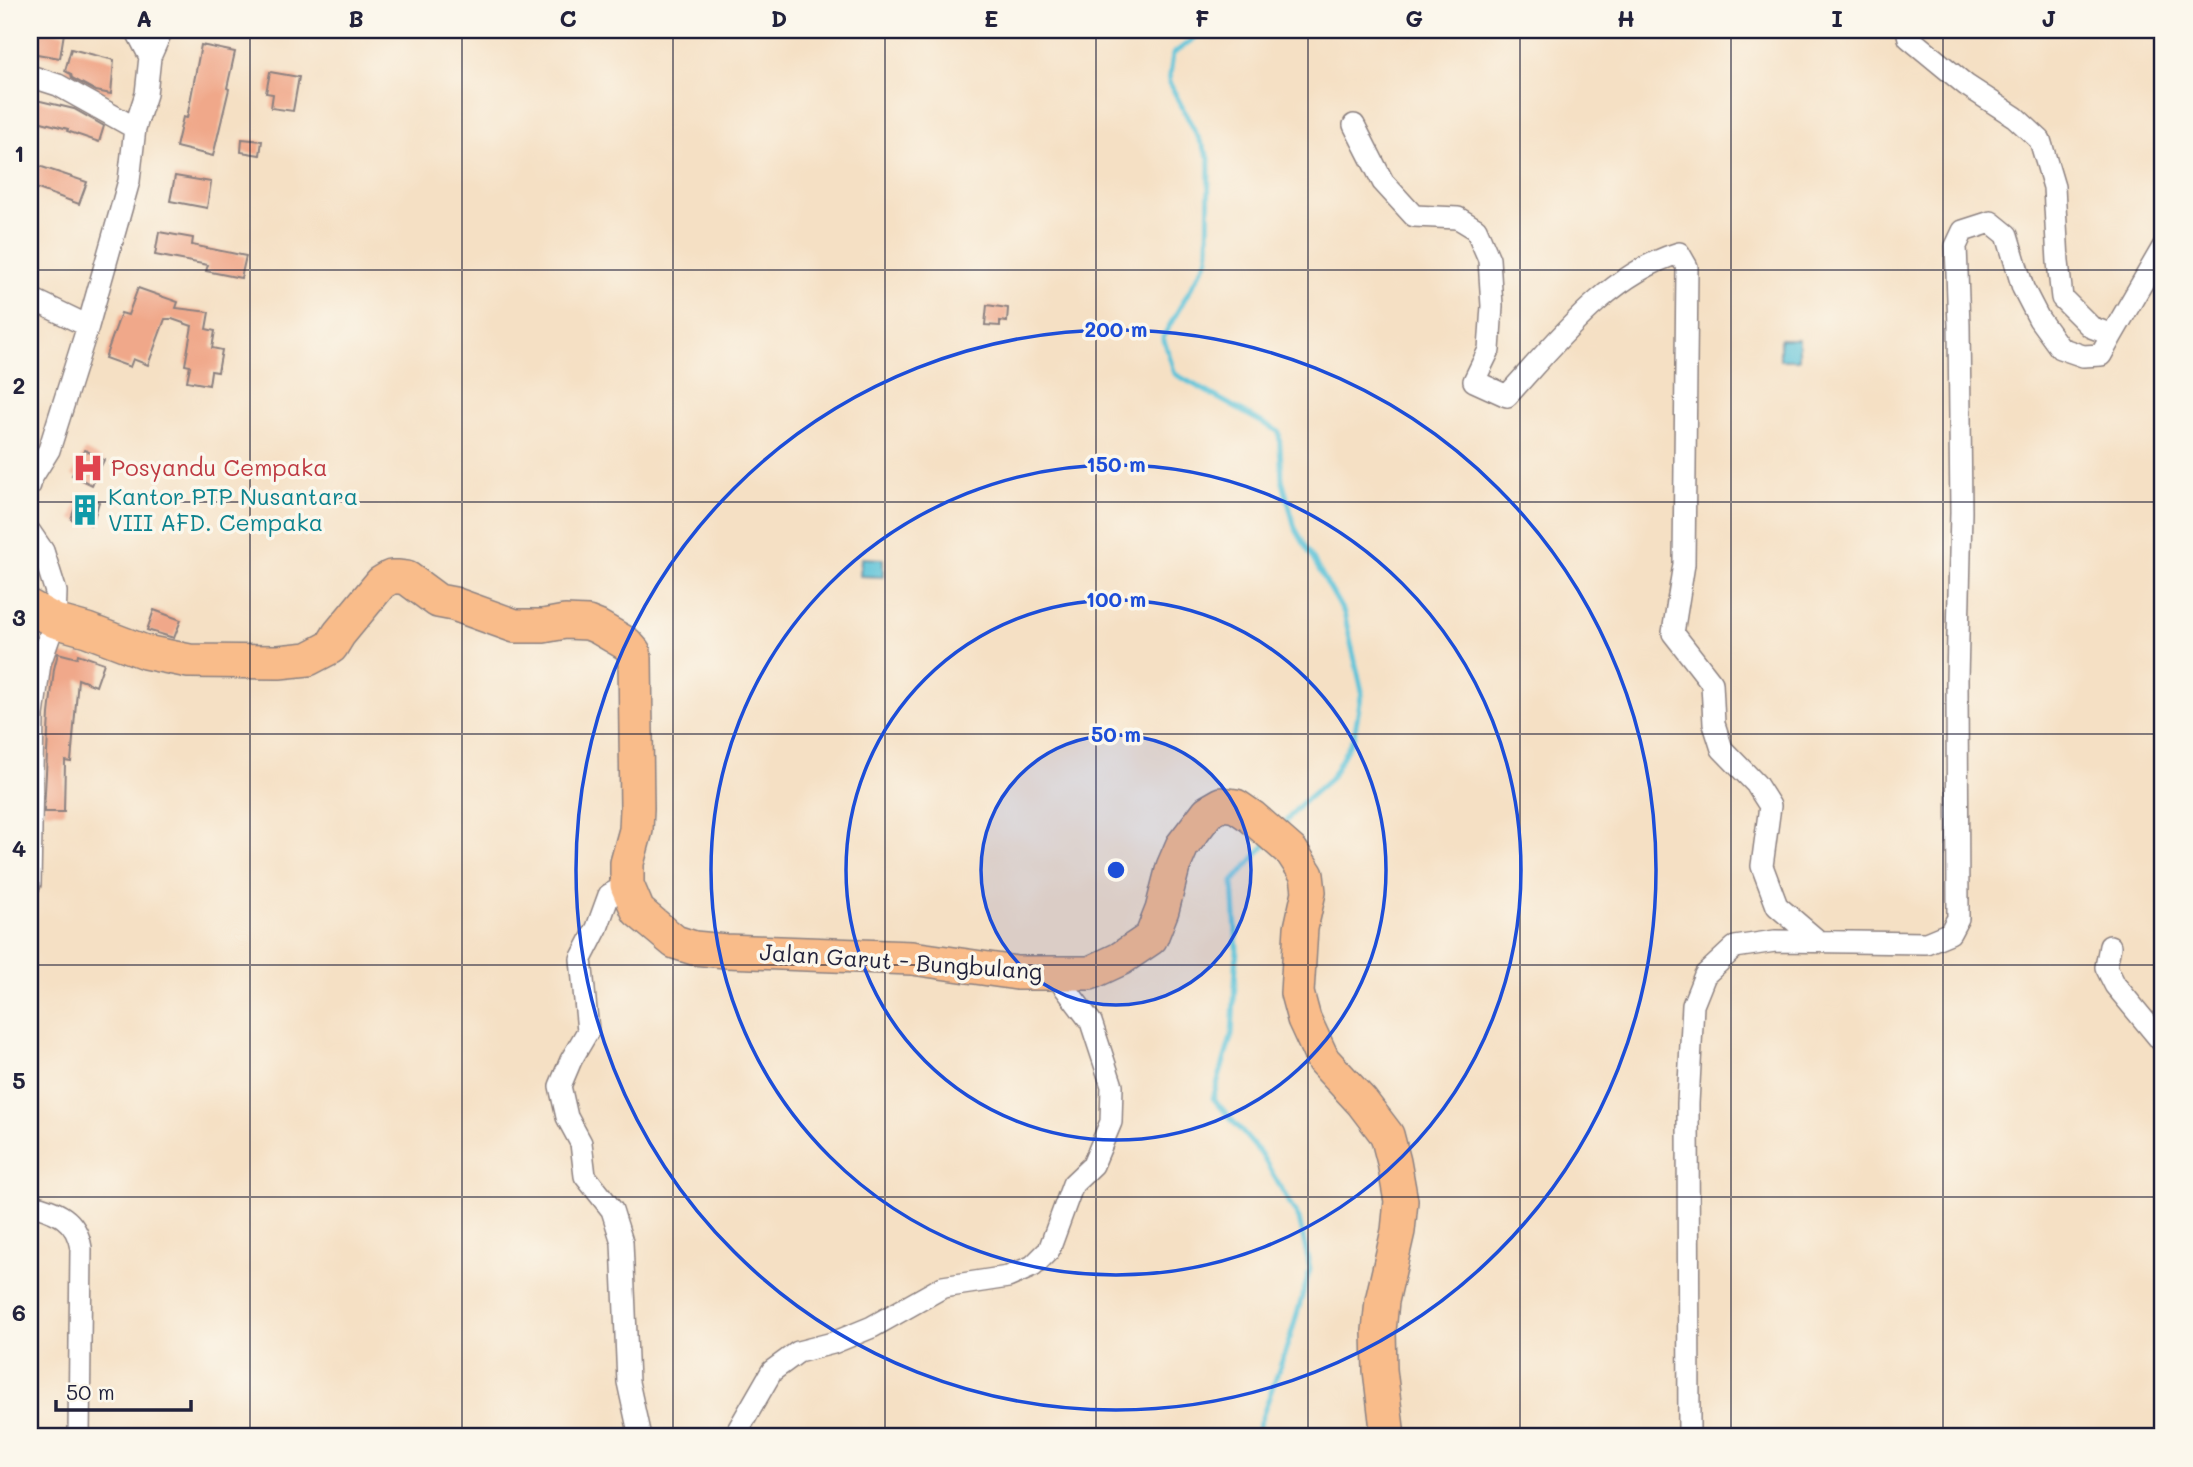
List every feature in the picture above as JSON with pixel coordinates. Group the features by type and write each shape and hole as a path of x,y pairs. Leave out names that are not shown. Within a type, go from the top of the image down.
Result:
{"main road":[{"path":"43,614 145,652 189,661 279,662 308,659 331,647 381,583 399,577 407,578 438,601 515,626 543,626 565,622 588,623 598,627 626,644 635,656 637,808 636,830 627,863 627,885"},
{"name":"Jalan Garut - Bungbulang","path":"627,885 638,911 675,942 694,948 791,955 912,958 1017,973 1090,973 1120,959 1151,938 1182,846 1208,812 1222,804 1236,806 1252,817 1292,852 1307,875 1309,892 1301,928 1297,993 1304,1019 1323,1060 1362,1102 1387,1135 1394,1162 1401,1201 1379,1331 1380,1370 1388,1437"}],"street":[{"path":"136,30 150,57"},
{"path":"30,485 49,450 88,326 130,181 135,128 146,94 150,57 162,30"},
{"path":"1907,30 1909,37 1966,85 2015,117 2040,140 2054,187 2062,298 2091,327 2112,335"},
{"path":"30,76 58,85 135,128"},
{"path":"1354,125 1383,182 1414,216 1458,218 1476,229 1489,260 1492,306 1489,350 1474,381 1507,396 1580,316 1614,287 1663,258 1679,253 1687,267 1684,564 1673,633 1712,683 1714,724 1722,749 1756,784 1770,806 1762,866 1777,906 1818,941"},
{"path":"1689,1437 1688,1104 1693,1005 1705,975 1735,947 1776,940 1926,943 1950,933 1958,918 1957,680 1961,512 1956,246 1963,231 1991,222 2007,235 2023,288 2039,319 2060,348 2082,356 2101,355 2163,247"},
{"path":"30,298 88,326"},
{"path":"30,532 43,551 56,592 43,614 33,715 30,884"},
{"path":"627,885 609,895 597,928 581,959 587,1031 560,1086 567,1117 581,1143 585,1176 612,1210 622,1242 628,1382 640,1437"},
{"path":"2110,946 2106,967 2115,985 2163,1043"},
{"path":"734,1437 772,1371 798,1352 833,1343 872,1327 943,1287 1008,1277 1033,1266 1049,1250 1073,1184 1093,1165 1111,1122 1112,1098 1112,1086 1091,1022 1054,972"},
{"path":"30,1204 52,1210 61,1216 77,1229 80,1239 79,1437"}],"water":[{"path":"1780,339 1799,339 1799,360 1780,360"},
{"path":"861,558 883,559 883,577 860,576"}],"building":[{"path":"34,30 64,33 60,58 31,53"},
{"path":"201,45 235,52 213,156 176,147 183,117 187,118"},
{"path":"71,49 114,60 111,94 96,91 65,71"},
{"path":"270,72 299,77 293,111 271,108 273,94 266,93"},
{"path":"32,99 74,109 104,126 99,142 67,131 68,129 30,119"},
{"path":"242,139 262,141 260,155 241,152"},
{"path":"30,163 87,182 79,204 30,186"},
{"path":"175,176 211,182 207,208 170,201"},
{"path":"159,232 193,238 192,245 246,256 241,278 206,271 208,265 155,255"},
{"path":"138,288 178,302 176,308 209,312 206,329 215,331 212,348 222,350 218,372 211,371 209,385 187,381 190,366 185,365 192,326 172,319 165,319 148,365 133,359 130,367 105,358 121,313 128,315"},
{"path":"987,305 1008,308 1007,322 1000,321 1000,326 985,325"},
{"name":"Posyandu Cempaka","path":"85,450 104,460 92,485 72,475"},
{"name":"Kantor PTP Nusantara VIII AFD. Cempaka","path":"79,495 99,502 92,525 71,519"},
{"path":"154,610 181,620 174,638 147,630"},
{"path":"58,653 77,658 78,654 104,663 96,686 78,679 71,762 65,761 64,812 44,812 49,714"}],"waterway":[{"path":"1205,30 1173,54 1169,82 1209,158 1208,258 1163,337 1175,374 1279,432 1282,479 1295,528 1344,613 1362,691 1354,736 1331,778 1300,805 1280,828"},
{"path":"1255,1437 1291,1335 1310,1269 1299,1219 1261,1154 1213,1098 1232,1034 1237,950 1233,882 1266,844"}],"place":[{"name":"Posyandu Cempaka","path":"88,468"},
{"name":"Kantor PTP Nusantara VIII AFD. Cempaka","path":"85,510"}]}
